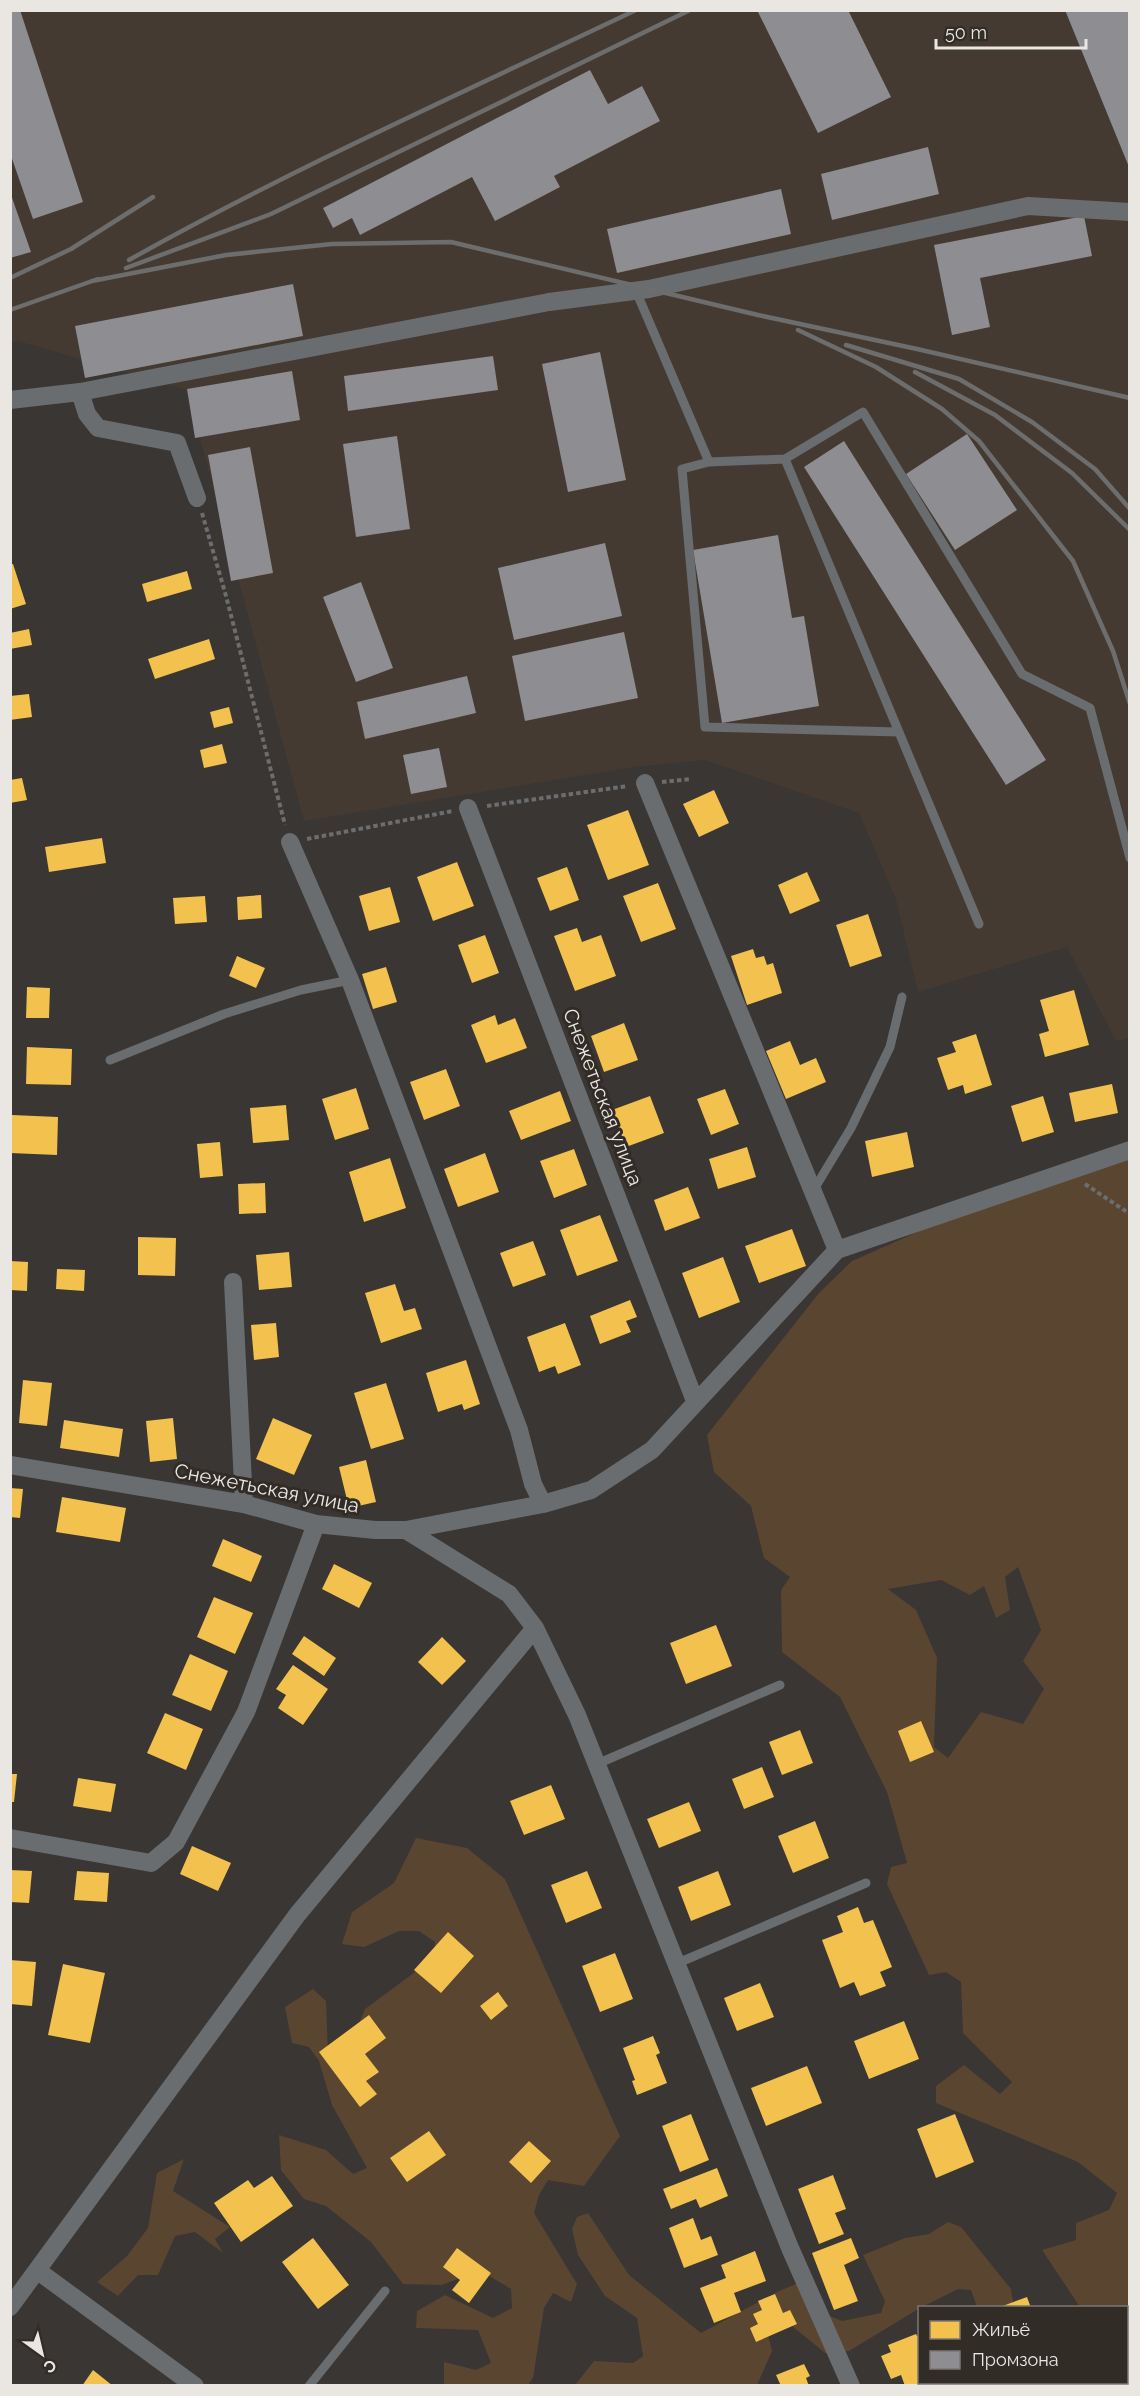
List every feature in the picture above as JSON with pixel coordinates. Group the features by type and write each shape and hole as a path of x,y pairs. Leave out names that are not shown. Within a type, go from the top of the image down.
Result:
{"street":[{"path":"10,400 80,392 549,302 636,291 1028,206 1130,212"},
{"path":"80,392 87,414 98,428 177,443 197,498"},
{"path":"645,783 837,1250"},
{"name":"Снежетьская улица","path":"468,808 695,1401"},
{"path":"290,842 350,981 519,1430 533,1484 543,1504"},
{"name":"Снежетьская улица","path":"10,1465 244,1504 316,1524 375,1530 406,1530 543,1504 591,1490 652,1450 837,1250 1130,1150"},
{"path":"232,1282 244,1504"},
{"path":"10,1838 151,1863 176,1842 246,1712 316,1524"},
{"path":"406,1530 509,1594 535,1628 578,1715 790,2248 851,2385"},
{"path":"10,2307 39,2271 297,1915 535,1628"},
{"path":"39,2271 195,2385"}],"lane":[{"path":"636,291 709,462"},
{"path":"898,732 705,727 682,469 709,462 784,459 863,412 1022,674 1090,708 1130,858"},
{"path":"784,459 979,924"},
{"path":"110,1060 224,1014 301,990 350,981"},
{"path":"813,1191 851,1128 890,1047 902,997"},
{"path":"597,1764 780,1685"},
{"path":"678,1963 866,1884"},
{"path":"309,2385 385,2291"}],"path":[{"path":"197,498 226,596 290,842"},
{"path":"1067,1171 1130,1214"}],"shaded area":[{"path":"11,11 1110,11 1130,59 1129,1038 1116,1041 1067,947 918,992 896,899 859,813 705,760 634,767 304,821 187,390 18,341 11,342"},
{"path":"1129,1144 1129,2385 1114,2385 1128,2384 1128,2306 1079,2306 1042,2250 1076,2240 1076,2223 1109,2210 1117,2193 1078,2162 936,2103 936,2086 964,2065 1000,2094 1012,2082 963,2033 961,1982 946,1972 929,1975 887,1884 891,1867 907,1863 887,1792 840,1697 782,1652 781,1590 790,1577 764,1558 751,1506 714,1472 707,1435 819,1293 852,1261 1082,1159","holes":["1018,1567 1041,1630 1023,1661 1044,1689 1023,1724 981,1712 948,1758 934,1747 937,1658 916,1610 888,1589 941,1580 970,1595 984,1586 996,1618 1010,1610 1005,1577"]},
{"path":"416,1838 467,1848 505,1879 620,2136 584,2186 548,2180 539,2195 534,2213 577,2284 571,2302 553,2293 544,2308 533,2378 528,2385 444,2385 444,2362 476,2370 491,2363 478,2330 416,2328 417,2311 445,2295 493,2318 512,2308 511,2289 481,2271 441,2285 403,2284 371,2242 326,2206 304,2199 281,2170 279,2135 326,2150 353,2174 367,2168 332,2105 319,2061 309,2047 292,2043 285,2007 313,1989 326,2001 328,2054 351,2043 365,2009 434,1958 435,1942 419,1931 399,1931 364,1947 342,1944 352,1912 394,1883"},
{"path":"184,2159 173,2191 230,2227 215,2239 223,2253 195,2232 175,2236 158,2275 138,2275 118,2296 97,2282 127,2256 148,2228 157,2173"},
{"path":"588,2213 629,2275 701,2333 779,2291 801,2282 820,2312 842,2321 881,2313 885,2301 863,2255 905,2238 929,2234 948,2222 961,2227 1011,2289 1013,2302 1007,2306 977,2306 971,2290 958,2289 924,2306 918,2306 918,2309 849,2351 825,2353 787,2322 763,2315 772,2351 757,2385 575,2385 594,2361 633,2363 643,2356 637,2318 605,2296 578,2255 572,2229 577,2217"}],"building: Жильё":[{"path":"10,564 13,564 26,604 10,609"},
{"path":"187,571 192,589 147,602 142,584"},
{"path":"29,629 32,645 10,649 10,633"},
{"path":"209,639 215,659 155,679 148,659"},
{"path":"29,694 32,717 10,720 10,696"},
{"path":"229,707 233,723 214,728 210,712"},
{"path":"222,744 227,763 204,768 200,750"},
{"path":"22,778 27,800 10,803 10,780"},
{"path":"714,790 729,823 699,837 683,804"},
{"path":"628,810 649,865 608,880 587,825"},
{"path":"102,838 106,863 49,872 45,847"},
{"path":"457,862 474,906 433,921 417,877"},
{"path":"567,867 579,900 550,911 537,878"},
{"path":"807,872 820,901 790,914 778,885"},
{"path":"658,883 676,929 641,942 623,896"},
{"path":"390,887 400,922 369,931 359,896"},
{"path":"261,895 262,918 238,920 237,897"},
{"path":"205,896 207,922 175,924 173,898"},
{"path":"868,914 882,956 850,967 836,925"},
{"path":"577,928 582,942 601,935 616,976 575,991 554,936"},
{"path":"485,935 499,973 472,983 458,945"},
{"path":"753,949 756,958 764,956 767,965 773,963 782,993 747,1005 731,956"},
{"path":"237,956 265,968 256,988 229,976"},
{"path":"386,967 397,1002 373,1009 362,974"},
{"path":"27,987 50,988 49,1018 26,1018"},
{"path":"1074,990 1089,1045 1045,1057 1039,1034 1049,1031 1040,1000"},
{"path":"495,1015 498,1025 515,1018 527,1048 486,1063 471,1025"},
{"path":"624,1023 638,1060 604,1072 591,1036"},
{"path":"976,1034 992,1085 965,1094 963,1085 948,1090 937,1058 956,1052 952,1042"},
{"path":"790,1041 800,1065 816,1058 826,1082 786,1099 766,1051"},
{"path":"27,1047 72,1049 71,1085 26,1084"},
{"path":"446,1069 460,1106 424,1120 410,1082"},
{"path":"1112,1084 1118,1113 1075,1122 1069,1093"},
{"path":"356,1088 369,1129 335,1140 322,1099"},
{"path":"725,1089 739,1124 711,1135 697,1099"},
{"path":"560,1091 571,1121 521,1140 509,1111"},
{"path":"650,1096 664,1133 626,1147 612,1110"},
{"path":"1043,1096 1054,1132 1022,1142 1011,1106"},
{"path":"286,1105 289,1140 253,1143 250,1108"},
{"path":"12,1115 58,1117 57,1155 10,1153"},
{"path":"907,1132 914,1167 872,1177 865,1141"},
{"path":"220,1142 223,1176 200,1178 197,1144"},
{"path":"747,1147 756,1177 718,1189 709,1159"},
{"path":"574,1149 587,1185 554,1198 540,1161"},
{"path":"485,1153 499,1192 458,1207 444,1169"},
{"path":"390,1158 406,1208 364,1222 349,1172"},
{"path":"265,1183 266,1213 239,1214 238,1184"},
{"path":"688,1187 700,1218 665,1231 654,1200"},
{"path":"600,1215 618,1261 577,1276 560,1230"},
{"path":"792,1229 806,1266 759,1283 745,1246"},
{"path":"138,1237 176,1238 175,1276 138,1275"},
{"path":"533,1241 546,1275 513,1287 500,1253"},
{"path":"289,1252 292,1287 259,1290 256,1255"},
{"path":"723,1257 740,1302 699,1318 682,1273"},
{"path":"10,1261 28,1262 27,1291 10,1290"},
{"path":"57,1269 85,1270 84,1291 56,1289"},
{"path":"395,1284 404,1311 415,1308 422,1329 381,1343 365,1293"},
{"path":"630,1300 637,1317 626,1321 631,1332 600,1344 590,1316"},
{"path":"276,1323 279,1357 254,1360 251,1325"},
{"path":"565,1323 581,1365 558,1374 555,1366 539,1372 527,1337"},
{"path":"466,1360 480,1404 464,1410 462,1404 438,1412 426,1373"},
{"path":"23,1380 52,1383 47,1426 19,1423"},
{"path":"386,1383 404,1439 371,1449 354,1393"},
{"path":"173,1418 177,1459 150,1462 146,1421"},
{"path":"273,1418 312,1435 294,1475 256,1459"},
{"path":"64,1420 123,1429 119,1457 60,1448"},
{"path":"366,1460 376,1502 349,1508 339,1467"},
{"path":"10,1488 23,1489 20,1518 10,1517"},
{"path":"62,1497 126,1508 120,1542 56,1532"},
{"path":"223,1539 262,1556 251,1582 212,1566"},
{"path":"334,1564 372,1583 359,1608 322,1589"},
{"path":"214,1597 253,1613 235,1654 197,1637"},
{"path":"716,1625 732,1666 686,1684 670,1643"},
{"path":"304,1636 336,1658 324,1676 292,1654"},
{"path":"442,1637 466,1661 442,1685 418,1662"},
{"path":"190,1654 228,1671 211,1711 172,1695"},
{"path":"293,1665 328,1689 303,1725 278,1708 286,1695 276,1689"},
{"path":"165,1713 203,1729 186,1770 147,1753"},
{"path":"921,1721 934,1752 910,1762 898,1731"},
{"path":"800,1730 813,1763 782,1775 769,1742"},
{"path":"762,1767 774,1797 744,1809 732,1779"},
{"path":"10,1774 17,1774 14,1802 10,1802"},
{"path":"78,1778 116,1784 111,1812 73,1806"},
{"path":"551,1785 565,1819 524,1835 510,1801"},
{"path":"689,1802 701,1831 659,1848 647,1819"},
{"path":"815,1821 829,1858 793,1873 778,1836"},
{"path":"192,1846 231,1863 218,1891 180,1874"},
{"path":"10,1870 32,1871 29,1903 10,1902"},
{"path":"77,1871 109,1873 107,1902 74,1900"},
{"path":"587,1871 602,1908 566,1923 551,1885"},
{"path":"718,1871 731,1905 691,1921 678,1887"},
{"path":"858,1907 864,1923 873,1920 892,1967 880,1972 886,1986 860,1996 854,1982 840,1988 822,1940 843,1932 837,1916"},
{"path":"448,1932 474,1956 441,1993 414,1970"},
{"path":"615,1953 633,1999 600,2012 582,1966"},
{"path":"10,1960 36,1962 32,2006 10,2004"},
{"path":"63,1964 105,1973 90,2043 48,2035"},
{"path":"760,1983 774,2017 737,2031 724,1998"},
{"path":"498,1992 508,2006 491,2020 480,2006"},
{"path":"369,2015 386,2038 365,2054 379,2072 366,2081 377,2094 360,2107 319,2052"},
{"path":"904,2021 919,2059 869,2079 854,2041"},
{"path":"653,2036 660,2053 656,2055 667,2083 637,2095 632,2081 635,2080 623,2048"},
{"path":"807,2066 822,2103 766,2126 751,2088"},
{"path":"691,2114 709,2160 680,2172 662,2126"},
{"path":"955,2114 974,2162 936,2178 917,2129"},
{"path":"429,2131 446,2155 407,2182 390,2158"},
{"path":"529,2141 551,2161 531,2183 509,2162"},
{"path":"717,2168 728,2196 700,2208 696,2199 671,2209 663,2189"},
{"path":"833,2175 846,2209 835,2213 844,2234 819,2244 798,2189"},
{"path":"272,2176 293,2206 241,2242 214,2203 248,2180 254,2188"},
{"path":"693,2218 701,2240 711,2236 718,2255 684,2268 669,2228"},
{"path":"313,2238 349,2285 318,2309 282,2262"},
{"path":"851,2238 859,2258 844,2265 858,2301 834,2310 812,2253"},
{"path":"457,2248 491,2273 469,2303 452,2290 460,2280 443,2267"},
{"path":"755,2251 766,2281 734,2293 741,2312 714,2323 700,2288 726,2278 721,2265"},
{"path":"775,2294 783,2313 790,2310 797,2324 756,2342 750,2328 758,2324 753,2314 762,2310 758,2301"},
{"path":"1027,2297 1030,2306 1003,2306"},
{"path":"916,2334 918,2336 918,2384 922,2384 905,2386 901,2375 891,2379 881,2356 891,2352 888,2345"},
{"path":"804,2364 810,2376 806,2378 809,2386 781,2386 776,2375"},
{"path":"93,2370 113,2386 82,2386"},
{"path":"1035,2384 1066,2385 1036,2386"}],"building: Промзона":[{"path":"10,10 20,10 83,202 33,219 10,153"},
{"path":"757,10 848,10 891,97 818,133"},
{"path":"1065,10 1130,10 1130,167 1129,167"},
{"path":"590,70 608,104 642,86 660,121 554,176 560,187 495,221 472,177 360,235 352,218 333,228 323,208"},
{"path":"928,147 939,194 832,220 821,174"},
{"path":"781,189 791,234 617,273 607,229"},
{"path":"10,192 31,252 10,258"},
{"path":"1084,216 1092,256 980,278 990,327 952,335 934,245"},
{"path":"293,284 303,336 85,378 75,326"},
{"path":"600,352 626,480 568,492 542,364"},
{"path":"493,356 498,390 348,411 344,376"},
{"path":"292,371 300,420 195,438 187,389"},
{"path":"967,434 1017,510 955,550 906,474"},
{"path":"397,436 410,529 356,537 343,444"},
{"path":"844,441 1046,760 1006,785 804,467"},
{"path":"250,447 273,573 231,581 208,455"},
{"path":"778,535 792,618 804,616 819,706 722,723 693,550"},
{"path":"605,543 622,616 514,640 498,568"},
{"path":"361,582 393,668 356,682 323,597"},
{"path":"624,632 638,698 525,721 512,656"},
{"path":"467,676 476,713 365,739 357,702"},
{"path":"439,748 447,787 411,794 403,755"}],"railway":[{"path":"129,260 317,162 636,10"},
{"path":"126,268 271,214 690,10"},
{"path":"10,278 71,249 153,197"},
{"path":"92,281 226,255 332,244 451,242 758,315 1130,398"},
{"path":"10,310 98,279"},
{"path":"798,330 876,367 942,409 979,441 1073,561 1113,651 1130,704"},
{"path":"846,345 959,379 1032,422 1095,469 1130,509"},
{"path":"915,372 995,415 1072,473 1130,530"}]}
